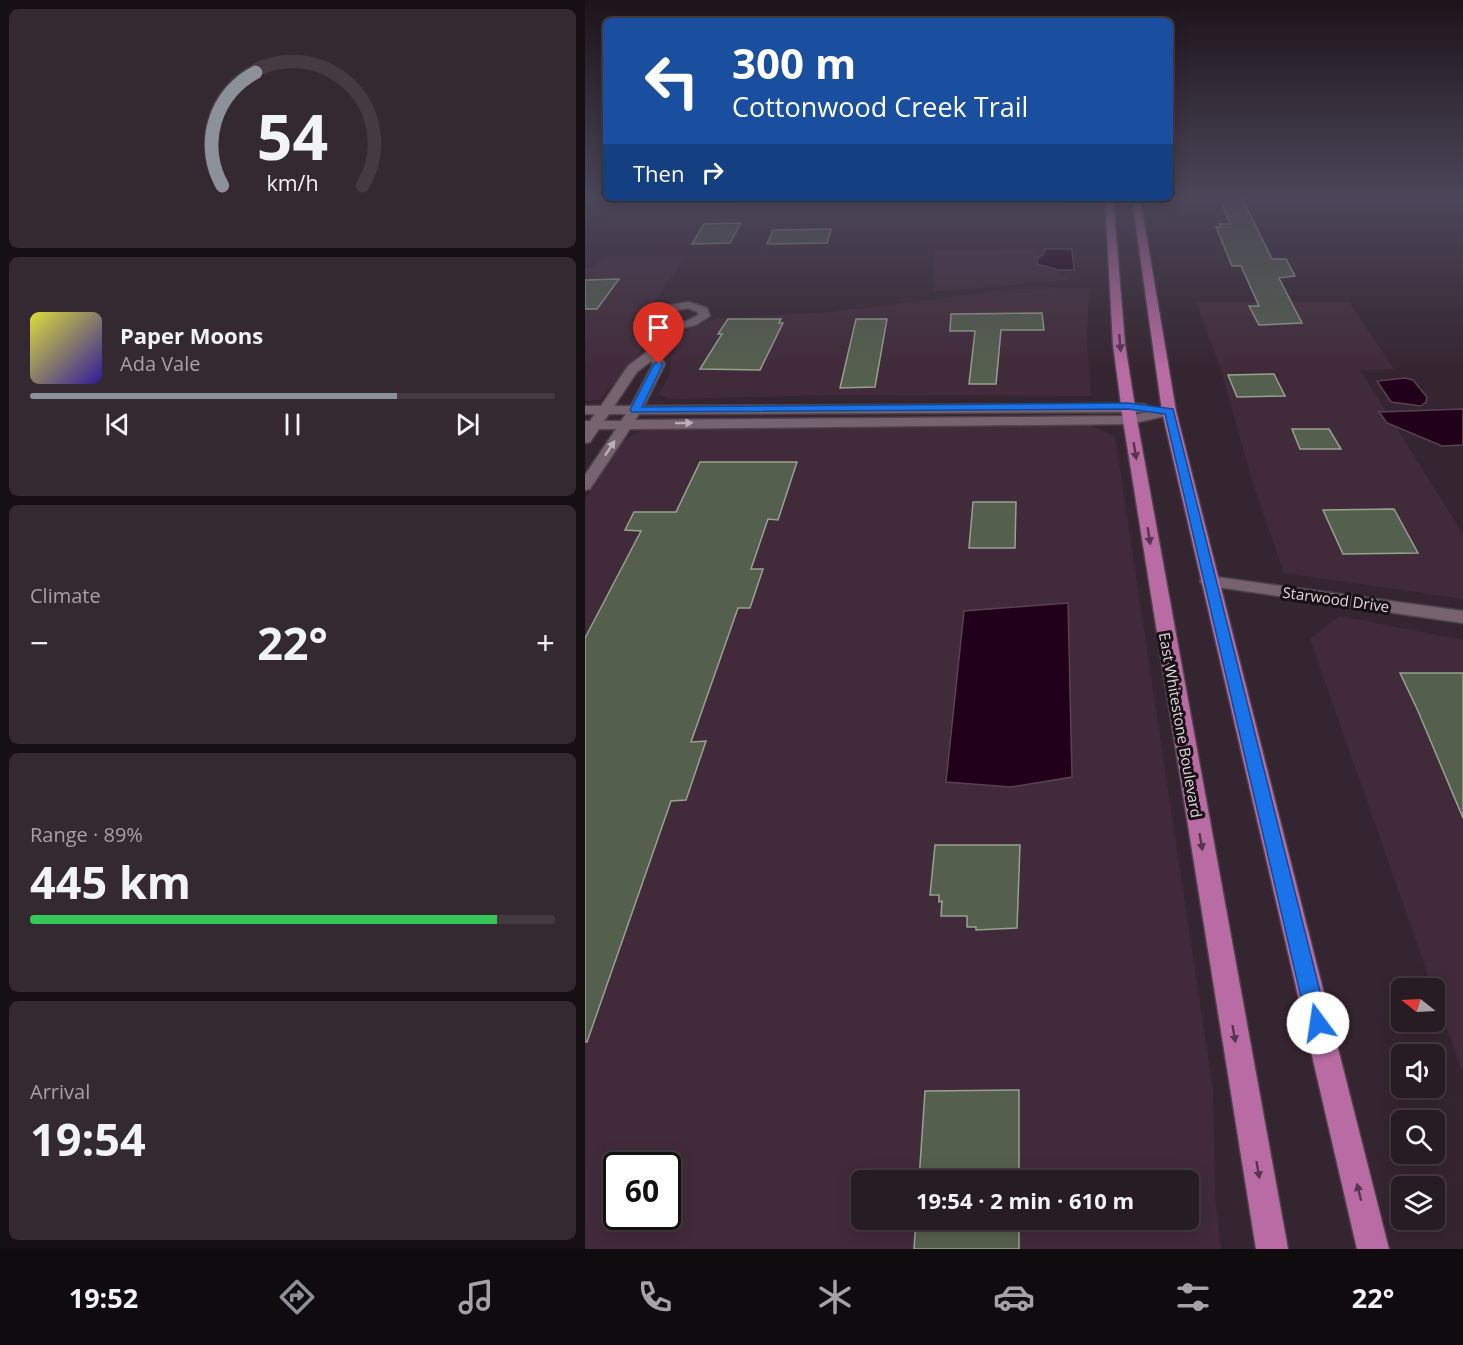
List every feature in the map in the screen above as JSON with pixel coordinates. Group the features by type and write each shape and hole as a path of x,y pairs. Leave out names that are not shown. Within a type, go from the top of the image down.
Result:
{"main road":[{"name":"East Whitestone Boulevard","path":"1113,254 1119,344 1129,413 1272,1249"},
{"path":"1145,254 1169,411 1373,1249"}],"street":[{"path":"585,439 590,425 604,410 632,369 653,354 672,327"},
{"path":"585,486 635,410 659,364 653,354"},
{"path":"585,410 1129,413"},
{"path":"590,425 1169,411"},
{"name":"Starwood Drive","path":"1209,581 1463,617"}],"shaded area":[{"path":"935,254 1037,254 1036,264 1074,279 933,292"},
{"path":"1043,254 1073,254 1074,270 1058,270 1037,264 1038,257"},
{"path":"686,255 650,310 639,321 654,331 632,363 599,400 585,401 585,268 593,268 603,257"},
{"path":"1089,288 1087,343 1091,396 833,395 668,399 659,394 670,374 671,357 686,330 718,318 832,312 1013,289"},
{"path":"1196,302 1349,302 1394,369 1360,370 1463,534 1463,599 1284,573 1253,484 1221,370"},
{"path":"1405,378 1413,380 1427,397 1426,402 1421,406 1391,402 1377,381"},
{"path":"1463,409 1463,445 1442,446 1387,423 1379,412"},
{"path":"1087,424 1115,436 1213,1090 1215,1198 1221,1249 585,1249 585,499 623,441 642,430"},
{"path":"1068,603 1072,777 1011,787 946,782 964,611"},
{"path":"1339,616 1463,640 1463,1074 1445,1023 1445,978 1429,978 1310,639"}],"building":[{"path":"1227,254 1270,254 1272,259 1286,259 1295,276 1279,278 1302,323 1259,325 1249,306 1259,306 1241,266 1232,266"},
{"path":"619,279 597,309 585,309 585,280"},
{"path":"1042,313 1044,330 1001,330 996,384 969,384 975,331 950,331 951,314"},
{"path":"728,319 781,319 779,323 783,323 760,370 700,369 722,334 718,334"},
{"path":"856,319 887,319 875,387 840,388"},
{"path":"1274,374 1285,396 1237,397 1228,375"},
{"path":"1292,429 1329,429 1341,449 1300,449"},
{"path":"700,462 797,462 778,520 768,519 751,569 763,569 750,608 738,608 691,742 706,741 686,800 671,801 587,1042 585,1042 585,638 641,531 625,530 634,512 676,512"},
{"path":"973,502 1016,502 1015,548 969,548"},
{"path":"1394,509 1418,553 1343,554 1323,510"},
{"path":"1400,673 1463,673 1463,818 1418,711"},
{"path":"935,845 1020,845 1017,928 976,930 976,927 967,927 967,916 941,916 942,901 939,902 939,895 930,895"},
{"path":"1019,1090 1019,1170 920,1170 925,1091"},
{"path":"915,1230 1019,1230 1019,1249 914,1249"}],"route":[{"path":"659,364 635,410 1128,406 1169,411 1318,1023"}]}
